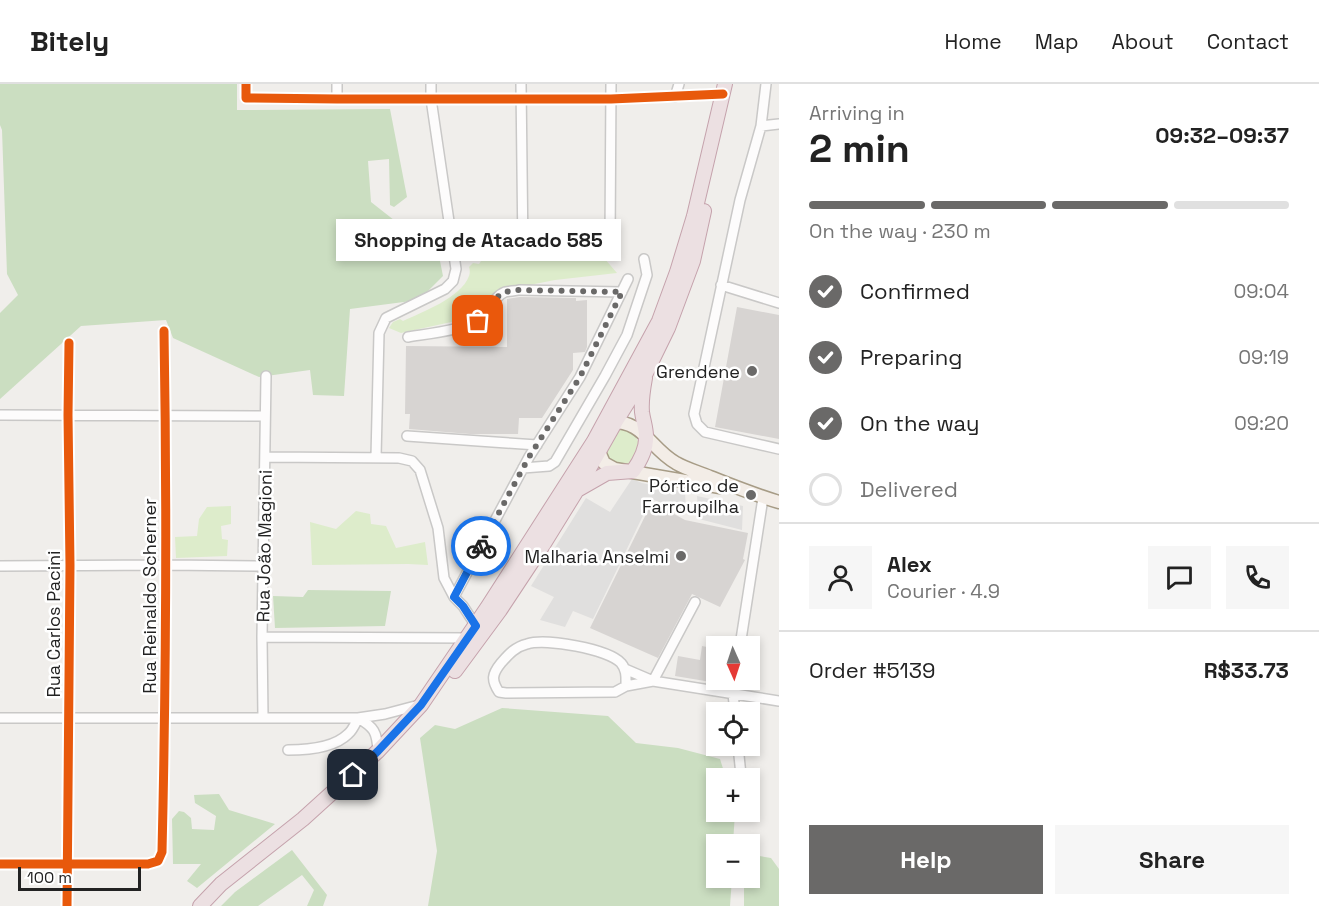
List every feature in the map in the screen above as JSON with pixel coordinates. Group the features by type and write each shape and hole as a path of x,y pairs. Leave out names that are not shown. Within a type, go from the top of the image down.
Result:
{"highway":[{"path":"200,906 221,884 303,819 378,751 421,705 596,446 659,321 670,292 694,216 724,89"},
{"path":"610,422 646,373 668,327 693,261 718,138 720,108"},
{"path":"577,490 607,473 638,474 645,451 646,436 642,412 646,373"},
{"path":"421,705 436,694 478,641 577,490 596,446"}],"main road":[{"path":"610,422 634,427 676,463 749,493 779,502"},
{"path":"596,446 604,463 615,469 749,493"}],"street":[{"path":"246,84 246,98 337,99 612,99 675,97 724,89"},
{"path":"337,99 338,84"},
{"path":"376,457 379,333 387,318 445,289 453,281 456,269 431,99 431,84"},
{"path":"521,84 524,252"},
{"path":"454,255 597,252 606,249 610,241 612,84"},
{"path":"675,97 678,84"},
{"path":"766,84 761,126 740,200 694,414 698,424 705,432 779,449"},
{"path":"761,126 779,124"},
{"path":"523,468 549,466 555,462 627,335 647,275 644,259"},
{"path":"454,597 523,468 580,377 628,279"},
{"path":"721,285 779,303"},
{"path":"408,337 467,326 478,321 486,314 496,298 504,292 519,290 622,292"},
{"name":"Rua Reinaldo Scherner","path":"68,864 148,864 158,861 162,852 166,565 164,331"},
{"name":"Rua Carlos Pacini","path":"67,906 69,343"},
{"name":"Rua João Magioni","path":"263,717 266,376"},
{"path":"0,415 264,416"},
{"path":"407,436 537,445"},
{"path":"265,458 376,457 412,461 420,470 438,528 444,578 454,597 476,626"},
{"path":"742,636 763,498"},
{"path":"0,566 263,567"},
{"path":"653,681 695,602"},
{"path":"463,606 487,608"},
{"path":"262,637 467,638"},
{"path":"653,681 626,686 615,692 506,693 499,692 494,684 496,670 512,650 528,643 542,642 568,644 607,655 620,662 625,669 653,681 779,701"},
{"path":"625,669 626,686"},
{"path":"734,690 734,702"},
{"path":"0,718 358,718 421,705"},
{"path":"288,750 319,748 343,739 349,734 358,718"},
{"path":"358,718 375,730 378,738 378,751"},
{"path":"0,864 68,864"}],"green space":[{"path":"0,84 237,84 237,110 390,109 407,197 394,207 390,205 389,159 368,161 371,202 399,224 434,231 443,276 419,300 350,309 344,396 313,395 310,370 259,377 173,338 166,320 81,326 0,399 0,313 18,295 7,274"},
{"path":"483,258 604,258 617,273 555,280 499,291 474,317 401,333 389,328 393,322 400,319 403,321 450,298 465,284 469,275 469,267 473,263 479,264"},
{"path":"618,429 631,431 638,441 638,455 630,464 615,463 609,460 604,452"},
{"path":"231,506 231,524 221,526 222,539 228,540 227,556 176,558 175,537 197,536 199,519 207,507"},
{"path":"356,511 370,514 371,524 386,526 396,548 425,542 428,565 312,565 310,522 336,529"},
{"path":"308,590 391,591 385,626 275,628 273,596 303,597"},
{"path":"502,708 608,716 636,743 678,748 720,759 723,768 706,768 706,822 734,822 734,834 706,834 706,888 731,888 730,906 428,906 437,851 420,738 435,725 455,729"},
{"path":"219,794 229,810 275,824 197,888 187,881 201,864 173,864 172,819 179,811 184,812 191,818 192,829 214,830 216,816 195,803 194,795"},
{"path":"292,850 327,895 323,906 307,906 314,890 302,875 258,906 221,906 235,892"},
{"path":"760,856 771,858 779,869 779,906 744,906 744,888 760,888"}],"shaded area":[{"path":"632,479 685,492 686,511 651,499 593,619 573,611 565,627 540,620 554,597 531,586 586,498 610,512"},
{"path":"697,496 743,506 742,530 699,519"}],"building":[{"path":"520,297 587,300 587,347 585,352 573,353 573,370 542,418 519,418 518,434 470,434 409,429 410,414 405,414 406,346 507,347 507,299"},
{"name":"Grendene","path":"737,307 779,315 779,439 715,427"},
{"path":"652,502 685,520 748,533 743,559 745,560 720,607 692,594 658,658 590,628"},
{"path":"702,646 706,647 706,681 675,676 678,656 700,660"}],"cycle path":[{"path":"246,84 246,98 611,99 723,94"},
{"path":"0,864 148,864 158,861 162,852 166,592 164,331"},
{"path":"67,906 69,343"}],"way so far":[{"path":"478,321 486,314 496,298 504,292 519,290 622,292 580,377 529,457 481,546"}],"place":[{"name":"Shopping de Atacado 585","path":"478,321"},
{"name":"Grendene","path":"752,371"},
{"name":"Pórtico de Farroupilha","path":"751,495"},
{"name":"Malharia Anselmi","path":"681,556"}],"route":[{"path":"353,775 421,705 476,626 454,597 481,546"}]}
